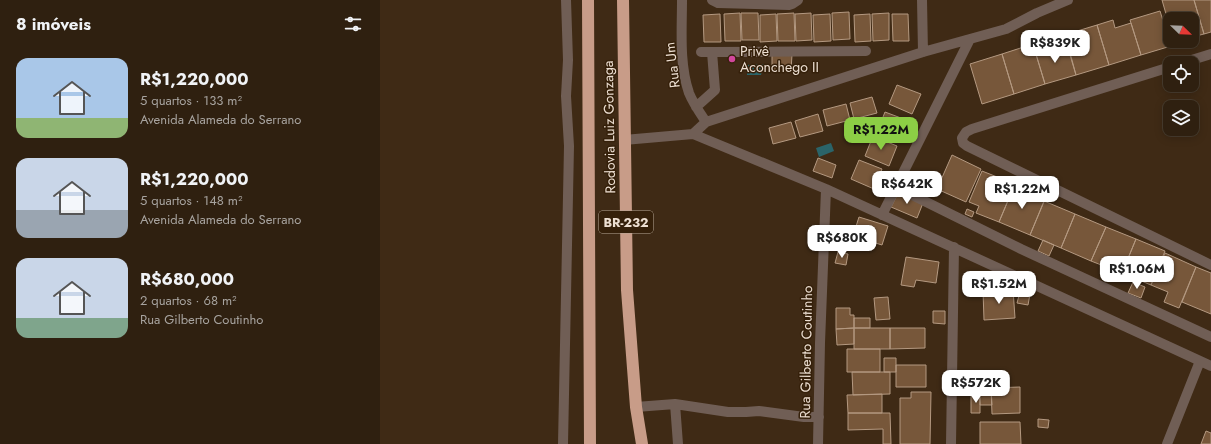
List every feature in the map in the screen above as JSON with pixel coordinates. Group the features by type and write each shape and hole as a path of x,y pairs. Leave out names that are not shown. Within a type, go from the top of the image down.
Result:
{"highway":[{"name":"Rodovia Luiz Gonzaga","path":"588,0 590,444"},
{"name":"Rodovia Luiz Gonzaga","path":"623,0 627,290 636,407 642,444"}],"street":[{"path":"563,444 569,146 566,96 568,60 566,0"},
{"name":"Rua Um","path":"682,0 682,50 685,78 689,94 706,122"},
{"path":"712,0 718,3 789,5 798,0"},
{"path":"922,0 923,52"},
{"path":"693,134 706,122 923,52 1006,29 1037,13 1068,0"},
{"path":"882,215 970,39"},
{"path":"701,52 866,51"},
{"path":"696,107 715,90 712,52"},
{"path":"1199,58 1211,54"},
{"path":"1163,69 972,129 966,132 962,138 963,143 1211,265"},
{"path":"624,140 693,134 826,189 1211,366"},
{"path":"896,187 1021,249 1211,337"},
{"name":"Rua Gilberto Coutinho","path":"818,444 826,189"},
{"path":"951,444 954,247"},
{"path":"1167,444 1200,361"},
{"path":"675,404 678,444"},
{"path":"636,407 675,404 728,412 758,411 804,417 819,417"}],"water":[{"path":"767,64 767,71 762,71 761,75 747,75 747,65"},
{"path":"831,143 834,151 819,157 816,148"}],"building":[{"path":"1162,0 1194,0 1198,12 1165,12"},
{"path":"1194,0 1211,0 1211,32 1204,34 1199,12 1198,12"},
{"path":"1160,11 1163,21 1163,48 1164,48 1141,55 1130,20"},
{"path":"849,12 850,39 833,40 832,13"},
{"path":"740,13 741,41 725,41 724,14"},
{"path":"741,13 758,13 759,40 742,40"},
{"path":"794,13 795,41 778,41 777,14"},
{"path":"811,13 812,40 796,41 795,14"},
{"path":"889,13 889,40 873,41 872,14"},
{"path":"720,14 721,42 704,42 703,15"},
{"path":"776,14 777,41 760,42 760,15"},
{"path":"830,14 831,41 814,42 813,15"},
{"path":"870,14 871,41 855,42 854,15"},
{"path":"892,14 908,14 909,41 893,41"},
{"path":"1199,17 1204,34 1199,35"},
{"path":"1113,20 1115,28 1131,23 1141,55 1109,65 1097,25"},
{"path":"1097,25 1109,65 1076,75 1064,35"},
{"path":"1052,43 1055,53 1069,49 1076,75 1045,84 1034,48"},
{"path":"1033,44 1045,84 1014,94 1002,54"},
{"path":"772,54 792,55 791,70 772,70"},
{"path":"1002,54 1014,94 982,104 970,64"},
{"path":"897,85 921,94 912,114 889,104"},
{"path":"872,97 877,113 854,119 850,103"},
{"path":"846,104 850,120 827,126 823,110"},
{"path":"885,112 909,121 900,141 877,132"},
{"path":"818,114 823,131 800,137 795,121"},
{"path":"791,122 796,138 773,144 769,128"},
{"path":"873,136 897,146 889,166 865,156"},
{"path":"952,155 981,169 966,202 937,189"},
{"path":"818,158 836,165 832,178 813,171"},
{"path":"859,160 882,169 874,189 851,179"},
{"path":"982,171 1015,184 999,222 976,213 979,206 969,202"},
{"path":"1015,184 1046,197 1030,235 999,222"},
{"path":"898,193 923,203 917,218 891,207"},
{"path":"1044,201 1075,214 1061,248 1030,235"},
{"path":"967,209 974,212 972,217 965,214"},
{"path":"1075,214 1106,227 1091,261 1061,248"},
{"path":"859,217 888,226 882,245 853,236"},
{"path":"1106,227 1136,239 1122,273 1091,261"},
{"path":"1136,239 1165,251 1151,285 1122,273"},
{"path":"1043,240 1054,245 1049,256 1038,251"},
{"path":"838,252 848,254 846,265 835,263"},
{"path":"1165,253 1196,267 1179,308 1164,302 1168,292 1151,285"},
{"path":"906,257 939,262 936,283 916,280 914,287 901,285"},
{"path":"1196,267 1211,273 1211,314 1182,302"},
{"path":"1133,282 1145,287 1141,298 1128,293"},
{"path":"1013,289 1015,318 984,320 983,291"},
{"path":"1020,292 1030,294 1028,305 1017,303"},
{"path":"888,297 890,319 876,320 874,298"},
{"path":"836,308 850,308 850,315 854,315 854,328 836,329"},
{"path":"933,311 945,311 945,324 933,323"},
{"path":"854,318 870,318 870,328 854,328"},
{"path":"854,328 854,344 837,345 836,329"},
{"path":"854,328 890,328 890,349 854,349"},
{"path":"890,328 925,328 925,348 890,349"},
{"path":"847,349 880,349 880,372 847,372"},
{"path":"884,358 896,358 896,372 884,372"},
{"path":"896,365 926,365 926,387 896,387"},
{"path":"852,372 890,372 890,394 853,395"},
{"path":"1020,387 1020,413 992,414 991,388"},
{"path":"979,388 991,388 992,405 980,405"},
{"path":"911,392 931,392 930,444 900,444 900,398 911,398"},
{"path":"882,394 882,413 848,413 847,395"},
{"path":"980,394 980,413 971,413 971,395"},
{"path":"848,413 890,413 891,444 883,444 883,429 848,430"},
{"path":"1038,419 1049,420 1048,428 1038,427"},
{"path":"980,422 1020,422 1021,444 980,444"},
{"path":"1206,431 1211,433 1211,444 1201,444"}],"place":[{"name":"Privê Aconchego II","path":"732,59"}]}
